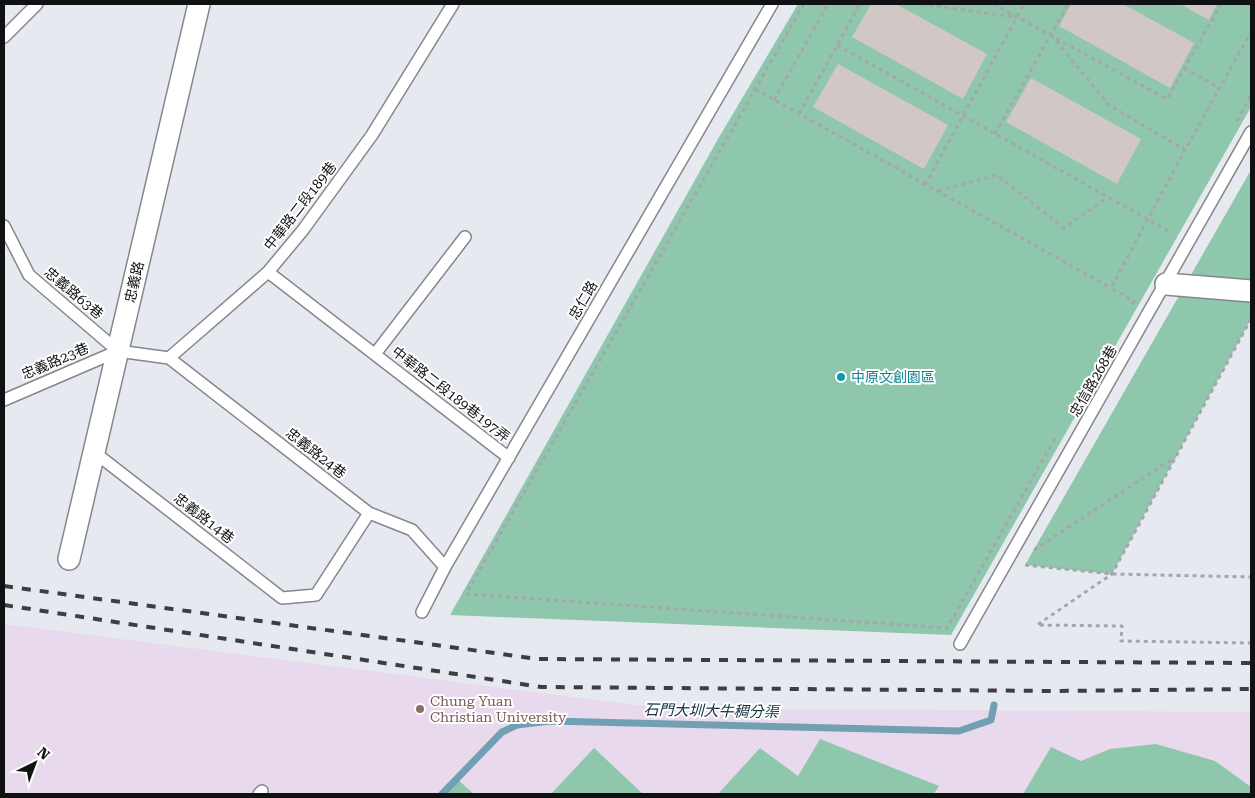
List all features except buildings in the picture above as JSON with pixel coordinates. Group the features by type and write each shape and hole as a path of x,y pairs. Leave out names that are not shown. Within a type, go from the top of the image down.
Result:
{"street":[{"name":"忠義路","path":"69,559 199,4"},
{"path":"1166,284 1251,291"}],"lane":[{"path":"4,37 37,4"},
{"name":"中華路二段189巷","path":"169,358 268,272 303,230 372,135 452,4"},
{"name":"忠仁路","path":"422,612 445,567 772,4"},
{"name":"忠信路268巷","path":"960,644 1251,132"},
{"name":"忠義路63巷","path":"4,226 29,275 118,351"},
{"name":"中華路二段189巷197弄","path":"375,354 465,237"},
{"name":"中華路二段189巷197弄","path":"268,272 509,458"},
{"path":"118,351 169,358"},
{"name":"忠義路23巷","path":"4,400 118,351"},
{"name":"忠義路24巷","path":"169,358 369,513 412,530 445,567"},
{"name":"忠義路14巷","path":"94,452 282,598 316,596 369,513"}],"path":[{"path":"804,4 466,594 947,628 1061,428"},
{"path":"774,100 828,4"},
{"path":"799,114 860,4"},
{"path":"921,4 1017,17"},
{"path":"993,4 1167,98 1221,4"},
{"path":"925,185 1024,4"},
{"path":"995,134 1068,4"},
{"path":"1111,288 1146,220 1251,32"},
{"path":"1050,34 1109,105 1185,150"},
{"path":"837,45 1106,198 1172,233"},
{"path":"1184,68 1219,88"},
{"path":"755,89 1134,301 1129,310"},
{"path":"938,192 997,175 1064,228 1106,198"},
{"path":"1251,319 1112,574 1036,625 1122,626 1121,641 1251,643"},
{"path":"1037,543 1032,552 1176,457"},
{"path":"1028,558 1024,565 1112,574 1251,577"}],"shaded area":[{"name":"Chung Yuan Christian University","path":"4,624 659,708 1251,712 1251,794 4,794"}],"green space":[{"name":"中原文創園區","path":"798,4 1251,4 1251,107 951,635 450,615 718,139"},
{"path":"1251,170 1251,319 1112,574 1025,565"},
{"path":"820,739 939,786 934,794 718,794 760,748 798,776"},
{"path":"1156,744 1215,761 1251,787 1251,794 1023,794 1051,747 1081,761 1110,749"},
{"path":"594,748 643,794 551,794"},
{"path":"458,780 474,794 445,794"}],"waterway":[{"name":"石門大圳大牛稠分渠","path":"442,794 502,732 517,725 550,721 959,731 991,720 994,705"}],"railway":[{"path":"4,586 538,659 1251,663"},
{"path":"4,605 541,687 1055,691 1251,689"}],"place":[{"name":"中原文創園區","path":"841,377"},
{"name":"Chung Yuan Christian University","path":"420,709"}]}
